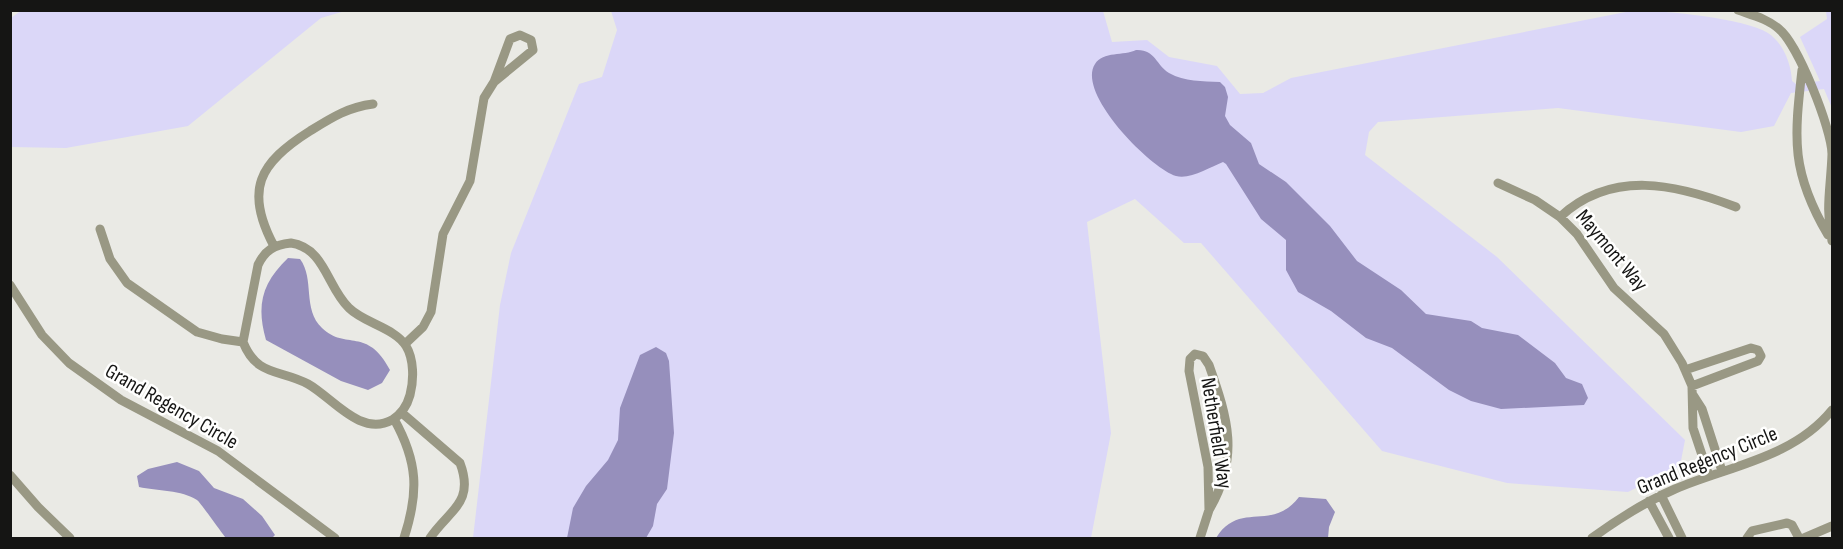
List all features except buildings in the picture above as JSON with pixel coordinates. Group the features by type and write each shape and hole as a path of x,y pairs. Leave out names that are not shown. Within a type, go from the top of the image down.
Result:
{"street":[{"path":"1738,10 1780,29 1793,44 1830,136 1832,153 1827,197 1832,241"},
{"path":"405,344 423,327 434,303 443,234 473,173 484,98 494,82 510,39 520,34 531,40 533,50 494,82"},
{"path":"1802,67 1795,135 1797,156 1803,186 1829,227"},
{"path":"274,246 262,223 258,202 261,182 271,162 287,145 340,112 373,104"},
{"name":"Maymont Way","path":"1498,183 1535,200 1560,217 1581,240 1614,288 1664,334 1685,370 1702,409 1722,471"},
{"path":"1560,217 1589,195 1641,186 1680,188 1736,207"},
{"path":"100,230 110,259 127,283 197,332 216,338 243,342"},
{"path":"291,243 310,249 336,292 350,309 405,344 411,361 412,380 408,400 402,413 394,419 372,424 357,419 310,385 262,368 254,362 243,342 258,265 262,256 274,246 291,243"},
{"name":"Grand Regency Circle","path":"10,285 42,335 76,369 121,400 218,451 334,538"},
{"path":"1685,370 1751,348 1758,351 1761,356 1758,361 1693,390 1693,428 1709,476"},
{"name":"Netherfield Way","path":"1200,538 1209,510 1226,475 1227,427 1209,365 1203,356 1196,354 1190,359 1189,371 1206,457 1209,510"},
{"name":"Grand Regency Circle","path":"1592,538 1661,495 1784,449 1810,432 1833,410"},
{"path":"402,413 460,463 464,474 462,499 430,538"},
{"path":"394,419 408,448 416,485 414,505 404,538"},
{"path":"10,476 70,538"},
{"path":"1661,495 1682,538"},
{"path":"1649,501 1669,538"},
{"path":"1747,538 1752,531 1787,523 1792,525 1799,538"},
{"path":"1804,538 1833,526"}],"shaded area":[{"path":"22,10 345,11 321,18 188,126 66,148 11,147 11,18"},
{"path":"1636,10 1724,19 1768,33 1782,49 1788,61 1792,81 1796,84 1820,81 1800,37 1827,19 1826,11 1832,11 1832,108 1824,89 1791,93 1774,126 1741,132 1558,108 1378,122 1369,132 1365,155 1497,257 1685,440 1680,466 1628,492 1507,483 1382,451 1201,243 1184,243 1135,199 1087,222 1111,433 1091,538 473,538 500,305 511,253 579,84 602,77 617,30 611,11 1103,11 1112,42 1147,40 1169,57 1217,66 1240,94 1263,93 1291,78"},
{"path":"1136,50 1147,52 1165,70 1175,76 1220,82 1225,87 1228,97 1225,116 1230,125 1251,143 1259,164 1286,182 1330,226 1357,261 1401,290 1426,314 1471,321 1482,328 1518,335 1555,363 1566,378 1582,384 1588,398 1584,405 1501,409 1471,401 1449,390 1392,348 1366,338 1331,311 1298,292 1286,270 1286,240 1261,219 1226,164 1223,162 1187,176 1176,176 1164,170 1134,145 1105,110 1096,93 1092,77 1095,64 1108,55"},
{"path":"288,258 300,259 304,267 312,312 322,328 331,335 365,343 373,348 390,370 382,383 368,390 341,381 266,340 262,316 264,295 272,276"},
{"path":"656,347 666,353 669,361 674,433 667,489 657,504 653,526 646,538 567,538 573,508 586,486 608,460 618,440 620,408 640,355"},
{"path":"177,462 199,471 214,488 243,499 262,516 275,535 272,538 226,538 197,500 177,493 139,487 137,476 148,469"},
{"path":"1299,497 1326,499 1335,512 1329,527 1328,538 1216,538 1225,527 1235,521 1278,513 1288,508"}]}
